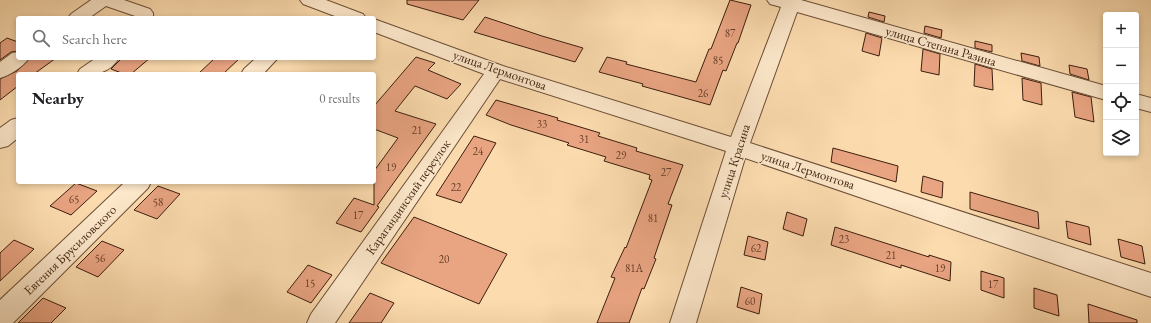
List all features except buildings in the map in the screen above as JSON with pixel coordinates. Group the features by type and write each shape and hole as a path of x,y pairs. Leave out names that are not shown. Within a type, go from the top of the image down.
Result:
{"street":[{"path":"80,16 103,0"},
{"path":"106,0 144,13 144,16"},
{"name":"улица Степана Разина","path":"786,1 1103,92"},
{"name":"улица Красина","path":"682,323 786,1"},
{"path":"310,16 320,2 352,16"},
{"name":"улица Лермонтова","path":"376,25 496,71 738,147 1151,285"},
{"path":"0,71 16,60"},
{"path":"90,72 106,60"},
{"path":"253,72 266,60"},
{"name":"Карагандинский переулок","path":"320,323 496,71"},
{"path":"1139,102 1151,105"},
{"path":"0,140 16,128"},
{"name":"Евгения Брусиловского","path":"0,318 138,184"}]}
